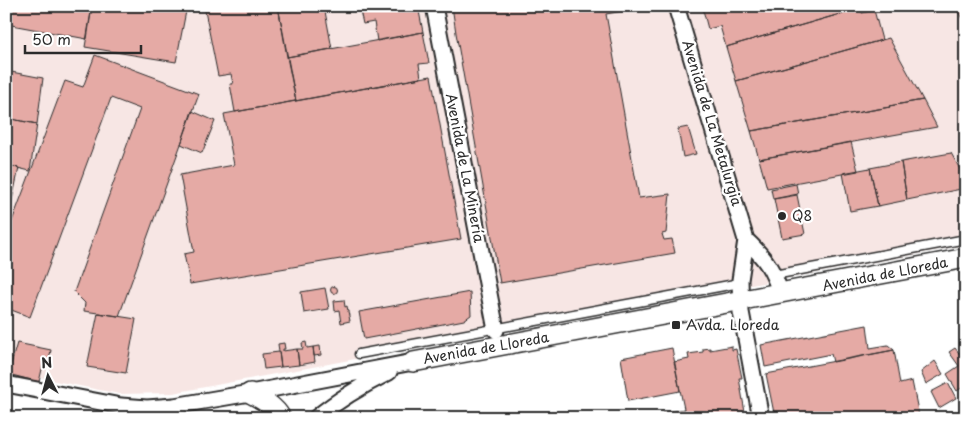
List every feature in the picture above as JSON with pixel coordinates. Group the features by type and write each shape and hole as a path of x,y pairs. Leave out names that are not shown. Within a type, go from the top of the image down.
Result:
{"street":[{"name":"Avenida de La Minería","path":"434,6 496,330"},
{"name":"Avenida de La Metalurgia","path":"676,6 746,240"},
{"path":"746,240 761,255 774,275 781,294"},
{"path":"746,240 740,292 740,312 761,418"},
{"name":"Avenida de Lloreda","path":"6,384 121,406 147,408 174,406 414,362 740,292 781,294 966,258"},
{"path":"316,418 333,404 364,385 414,362"},
{"path":"250,393 262,400 278,413 281,418"}],"lane":[{"name":"Avenida de Lloreda","path":"774,275 966,239"},
{"path":"846,261 851,280"},
{"name":"Avenida de Lloreda","path":"359,354 496,330 740,292"}],"shaded area":[{"path":"6,6 966,6 966,245 173,393 119,394 6,371"}],"building":[{"path":"6,6 92,6 87,39 6,24"},
{"path":"92,6 187,6 176,62 85,47"},
{"path":"204,6 278,6 296,101 235,112 230,84 233,84 231,74 218,76"},
{"path":"278,6 324,6 332,49 287,57"},
{"path":"359,6 418,6 423,32 377,41 374,22 363,24"},
{"path":"452,6 622,6 623,11 606,14 639,198 670,194 666,233 662,234 664,240 672,239 675,253 500,283"},
{"path":"702,6 861,6 861,8 726,47 720,26 708,29"},
{"path":"955,6 966,6 966,26"},
{"path":"861,8 862,13 874,10 882,40 736,81 726,47"},
{"path":"423,32 429,63 419,64 421,78 296,101 287,57"},
{"path":"889,38 923,100 751,131 736,81"},
{"path":"95,55 199,94 119,316 84,311 85,303 74,292 140,109 111,98 30,317 6,308 6,237 65,81 83,87"},
{"path":"6,71 43,78 37,124 6,118"},
{"path":"431,76 461,239 190,284 184,254 194,252 180,175 234,165 224,114"},
{"path":"923,100 937,127 759,159 751,131 890,107"},
{"path":"192,111 215,121 202,153 181,144"},
{"path":"6,118 37,124 30,171 6,165"},
{"path":"688,127 696,154 683,157 678,129"},
{"path":"851,142 858,171 767,188 759,159"},
{"path":"951,153 966,180 966,188 907,200 901,162"},
{"path":"901,162 907,200 878,206 870,168"},
{"path":"6,165 19,168 6,228"},
{"path":"870,168 878,206 850,211 843,173"},
{"path":"796,184 798,194 773,199 771,189"},
{"path":"797,195 805,234 782,238 774,199"},
{"path":"334,286 338,290 334,294 330,290"},
{"path":"325,288 329,309 304,313 301,292"},
{"path":"470,292 471,315 464,320 364,339 359,312"},
{"path":"344,300 350,321 341,323 339,310 335,311 334,301"},
{"path":"98,313 136,319 126,373 87,367"},
{"path":"867,325 870,348 888,345 894,350 833,362 831,354 765,367 761,345"},
{"path":"306,342 307,348 313,347 315,362 299,365 297,349 303,349 302,343"},
{"path":"17,343 51,350 48,366 43,365 39,382 8,374"},
{"path":"284,343 285,349 283,351 297,349 299,365 281,367 278,344"},
{"path":"320,346 321,355 314,356 313,347"},
{"path":"732,346 732,350 736,349 742,378 739,378 746,418 686,418 674,362 689,359 688,354 703,352 703,349 710,348 710,350"},
{"path":"964,347 966,348 966,362 959,353"},
{"path":"672,348 680,391 628,401 621,358"},
{"path":"955,348 966,362 966,385 957,391 947,374 959,366 949,352"},
{"path":"894,350 900,384 912,381 919,416 908,418 775,418 766,374"},
{"path":"279,352 281,367 264,369 262,354"},
{"path":"6,356 13,358 8,374 6,374"},
{"path":"935,361 943,374 926,384 921,372"},
{"path":"948,383 956,398 939,408 931,392"},
{"path":"684,409 686,418 663,418 662,413"}],"place":[{"name":"Q8","path":"782,216"},
{"name":"Avda. Lloreda","path":"676,325"}]}
